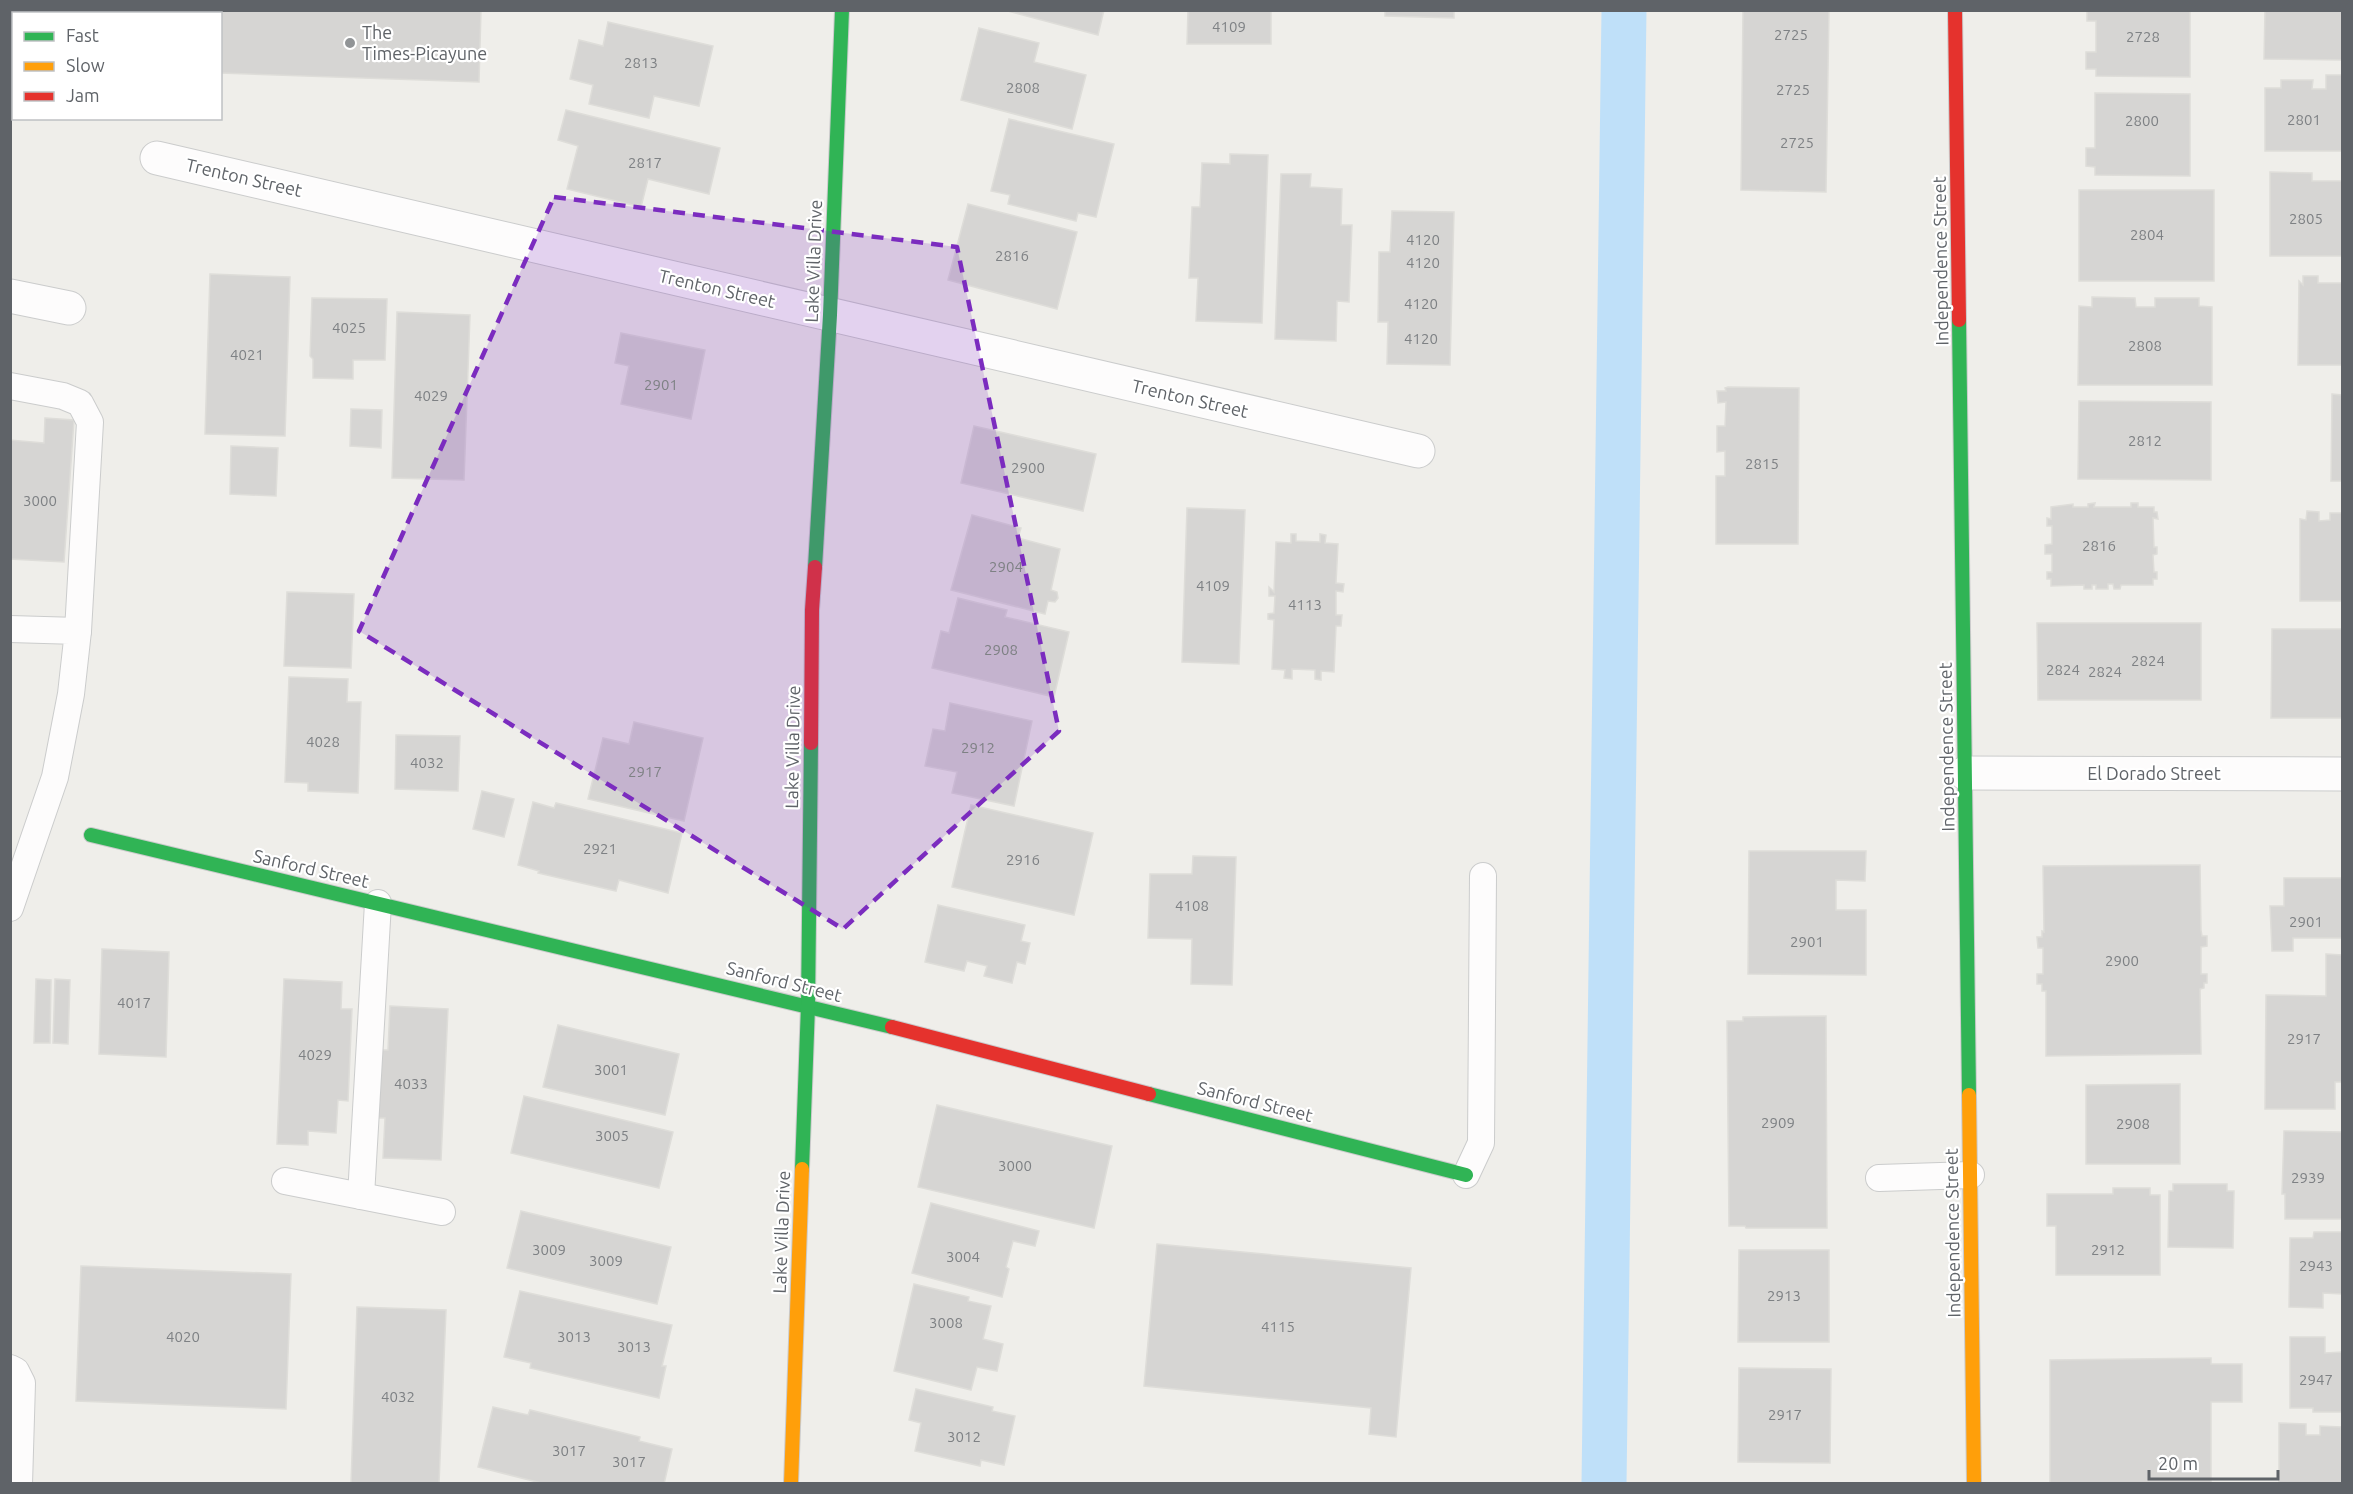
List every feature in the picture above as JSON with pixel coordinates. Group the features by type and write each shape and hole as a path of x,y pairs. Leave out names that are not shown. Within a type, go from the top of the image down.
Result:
{"street":[{"name":"Lake Villa Drive","path":"791,1484 808,1006 812,610 830,315 842,10"},
{"name":"Independence Street","path":"1955,10 1974,1484"},
{"name":"Trenton Street","path":"157,158 1418,451"},
{"path":"10,296 69,308"},
{"name":"El Dorado Street","path":"1965,773 2343,774"},
{"name":"Sanford Street","path":"91,835 808,1006 1466,1175"}],"lane":[{"path":"10,386 63,396 80,403 90,422 78,631 71,694 55,777 10,908"},
{"path":"10,629 78,631"},
{"path":"1466,1175 1481,1143 1484,876"},
{"path":"361,1196 378,903"},
{"path":"1879,1178 1971,1175"},
{"path":"285,1181 442,1212"},
{"path":"10,1368 16,1371 22,1383 18,1484"}],"highlighted area":[{"path":"554,197 957,247 1059,731 843,929 359,631"}],"building":[{"name":"The Times-Picayune","path":"197,10 481,10 479,82 222,73 222,12 197,12"},
{"path":"1004,10 1104,10 1098,35"},
{"path":"1188,10 1271,10 1271,44 1187,44"},
{"path":"1385,10 1454,10 1454,18 1385,16"},
{"path":"1743,10 1829,10 1826,192 1741,190"},
{"path":"2087,10 2190,10 2190,77 2096,76 2096,69 2086,69 2086,52 2096,52 2096,21 2087,21"},
{"path":"2265,10 2342,10 2342,60 2264,59"},
{"path":"608,22 713,46 699,106 654,96 649,118 589,104 593,85 570,79 579,40 603,46"},
{"path":"979,28 1039,43 1034,62 1086,75 1072,129 961,100"},
{"path":"2326,75 2342,75 2342,151 2265,151 2265,88 2281,88 2281,80 2313,80 2312,89 2326,89"},
{"path":"2095,93 2190,94 2190,176 2095,175 2095,167 2086,166 2086,148 2095,148"},
{"path":"566,110 720,148 709,194 648,179 641,207 567,189 578,146 558,140"},
{"path":"1009,119 1114,144 1096,217 1078,213 1076,221 1008,204 1010,195 991,191"},
{"path":"1230,154 1268,155 1262,323 1196,321 1198,278 1189,278 1192,207 1200,207 1202,163 1230,164"},
{"path":"2270,172 2312,173 2312,181 2342,181 2342,256 2270,256"},
{"path":"1281,174 1311,174 1310,187 1342,189 1341,225 1352,225 1349,302 1337,301 1336,341 1275,339"},
{"path":"2079,190 2214,190 2214,281 2079,281"},
{"path":"968,204 1077,232 1057,309 948,280"},
{"path":"1392,211 1454,212 1450,365 1387,364 1388,322 1378,322 1379,252 1390,252"},
{"path":"210,274 290,277 285,436 205,434"},
{"path":"2303,276 2318,276 2318,283 2342,283 2342,365 2298,365 2299,281 2303,285"},
{"path":"2092,297 2135,298 2136,307 2155,307 2155,298 2199,298 2199,306 2212,307 2212,385 2078,385 2079,306 2092,307"},
{"path":"312,298 387,299 385,360 353,360 353,379 313,378 313,359 310,356"},
{"path":"397,312 470,315 464,480 392,478"},
{"path":"621,333 705,350 691,419 621,404 629,366 615,363"},
{"path":"1725,388 1799,388 1798,544 1716,544 1716,476 1725,476 1725,451 1717,452 1717,426 1725,426 1726,402 1718,403 1717,391 1726,391"},
{"path":"2332,394 2342,395 2342,481 2331,481"},
{"path":"2079,401 2211,402 2211,480 2078,479"},
{"path":"351,409 382,410 381,448 350,446"},
{"path":"45,418 74,420 64,562 10,559 10,440 44,443"},
{"path":"974,426 1096,454 1083,511 961,483"},
{"path":"231,446 278,448 276,496 230,494"},
{"path":"2095,503 2094,507 2131,507 2131,503 2138,503 2138,507 2154,507 2158,519 2153,518 2154,547 2157,547 2157,554 2153,555 2154,572 2157,572 2157,579 2153,579 2153,585 2121,585 2120,589 2114,589 2113,584 2108,584 2108,589 2096,589 2096,585 2092,585 2092,589 2084,589 2084,585 2051,586 2051,579 2047,579 2047,572 2052,572 2052,554 2045,554 2045,545 2052,544 2052,526 2047,526 2047,518 2051,519 2051,507 2073,504 2073,507 2088,507 2088,504"},
{"path":"1187,508 1245,510 1239,664 1182,662"},
{"path":"2307,511 2319,512 2319,521 2330,520 2330,513 2342,513 2342,601 2300,601 2300,519 2306,520"},
{"path":"972,515 1021,528 1018,538 1060,549 1051,590 1057,592 1058,598 1055,602 1048,601 1045,614 951,590"},
{"path":"1291,534 1296,534 1296,541 1320,542 1320,534 1326,535 1325,543 1338,544 1336,583 1344,584 1343,592 1336,591 1336,615 1342,615 1341,626 1336,626 1334,672 1321,671 1321,680 1315,679 1315,670 1292,669 1292,679 1284,678 1285,670 1272,669 1274,620 1268,619 1268,614 1274,613 1275,596 1269,596 1269,587 1274,592 1276,542 1291,543"},
{"path":"287,592 354,594 351,668 284,666"},
{"path":"958,598 1007,610 1005,617 1069,632 1054,697 932,668 941,631 949,633"},
{"path":"2037,623 2201,623 2201,700 2038,700"},
{"path":"2272,629 2342,629 2342,718 2271,718"},
{"path":"289,677 348,679 347,702 361,702 358,793 308,791 308,783 285,782"},
{"path":"950,703 1032,721 1014,806 952,793 957,772 925,766 933,729 945,731"},
{"path":"634,722 703,738 684,821 588,799 603,738 629,744"},
{"path":"396,735 460,736 458,791 395,789"},
{"path":"482,791 514,799 504,837 473,829"},
{"path":"533,802 554,808 556,803 682,833 668,893 619,880 616,891 538,873 539,871 518,865"},
{"path":"971,805 1093,833 1074,915 952,887"},
{"path":"1749,851 1866,851 1865,881 1836,880 1836,910 1866,910 1866,975 1748,974"},
{"path":"1193,856 1236,857 1232,985 1191,984 1192,939 1148,938 1150,874 1192,874"},
{"path":"2200,865 2201,930 2202,936 2207,936 2207,946 2201,947 2201,974 2207,974 2207,983 2204,983 2204,988 2200,989 2201,1054 2046,1056 2046,991 2042,991 2042,984 2037,984 2037,974 2043,974 2043,948 2038,948 2037,937 2042,937 2042,931 2044,932 2043,866"},
{"path":"2284,878 2342,878 2342,938 2293,938 2293,951 2272,951 2270,906 2284,906"},
{"path":"938,905 1025,925 1021,941 1030,943 1025,964 1017,962 1012,983 984,976 987,966 967,961 964,971 925,962"},
{"path":"102,949 169,952 166,1057 99,1054"},
{"path":"2326,954 2342,955 2342,1082 2335,1082 2335,1109 2265,1109 2266,995 2326,996"},
{"path":"36,979 51,980 50,1043 34,1043"},
{"path":"55,979 70,980 68,1044 53,1043"},
{"path":"284,979 342,982 341,1009 352,1009 348,1101 338,1100 336,1133 308,1131 308,1145 277,1144"},
{"path":"390,1006 448,1009 441,1160 383,1158 385,1118 376,1118 379,1050 388,1050"},
{"path":"1826,1016 1827,1228 1729,1226 1727,1021 1743,1021 1743,1017"},
{"path":"558,1025 679,1054 665,1115 543,1087"},
{"path":"2180,1084 2180,1164 2086,1164 2086,1085"},
{"path":"524,1096 673,1132 659,1188 511,1153"},
{"path":"937,1105 1112,1146 1094,1228 918,1187"},
{"path":"2284,1131 2342,1132 2342,1219 2285,1219 2285,1194 2282,1194"},
{"path":"2173,1184 2227,1184 2227,1191 2234,1191 2233,1248 2168,1247 2169,1191 2173,1191"},
{"path":"2113,1188 2150,1188 2150,1195 2160,1195 2160,1275 2056,1275 2056,1226 2047,1226 2047,1194 2113,1194"},
{"path":"931,1203 1039,1231 1035,1246 1013,1241 1006,1267 1009,1269 1002,1297 912,1273"},
{"path":"521,1211 671,1247 657,1304 507,1268"},
{"path":"2314,1232 2342,1232 2342,1294 2323,1293 2323,1308 2289,1307 2290,1238 2313,1238"},
{"path":"1157,1244 1411,1268 1396,1437 1369,1434 1371,1408 1144,1386"},
{"path":"1739,1250 1829,1250 1829,1342 1738,1342"},
{"path":"81,1266 291,1274 286,1409 76,1401"},
{"path":"914,1284 969,1297 968,1301 991,1306 983,1339 1003,1344 997,1371 977,1367 971,1390 894,1371"},
{"path":"520,1291 672,1325 662,1366 666,1366 659,1398 530,1368 531,1363 504,1357"},
{"path":"357,1307 446,1310 439,1484 351,1484"},
{"path":"2290,1337 2325,1337 2325,1353 2342,1352 2342,1412 2313,1412 2313,1408 2290,1408"},
{"path":"2211,1358 2211,1364 2242,1364 2242,1402 2211,1402 2211,1484 2050,1484 2050,1360"},
{"path":"1739,1368 1831,1369 1830,1463 1738,1462"},
{"path":"916,1389 993,1407 992,1411 1015,1416 1004,1465 981,1460 980,1466 915,1451 921,1423 909,1420"},
{"path":"493,1407 528,1415 530,1410 640,1437 639,1441 672,1449 664,1484 545,1484 478,1467"},
{"path":"2279,1423 2306,1424 2306,1435 2320,1435 2320,1426 2341,1427 2342,1484 2279,1484"}],"waterway":[{"path":"1604,1484 1624,10"}],"traffic: fast":[{"path":"815,567 830,315 842,10"},
{"path":"1959,320 1969,1095"},
{"path":"802,1169 808,1006 811,743"},
{"path":"91,835 892,1027"},
{"path":"1149,1094 1466,1175"}],"traffic: slow":[{"path":"1969,1095 1974,1484"},
{"path":"791,1484 802,1169"}],"traffic: jam":[{"path":"1955,10 1959,320"},
{"path":"811,743 812,610 815,567"},
{"path":"892,1027 1149,1094"}],"place":[{"name":"The Times-Picayune","path":"350,43"}]}
